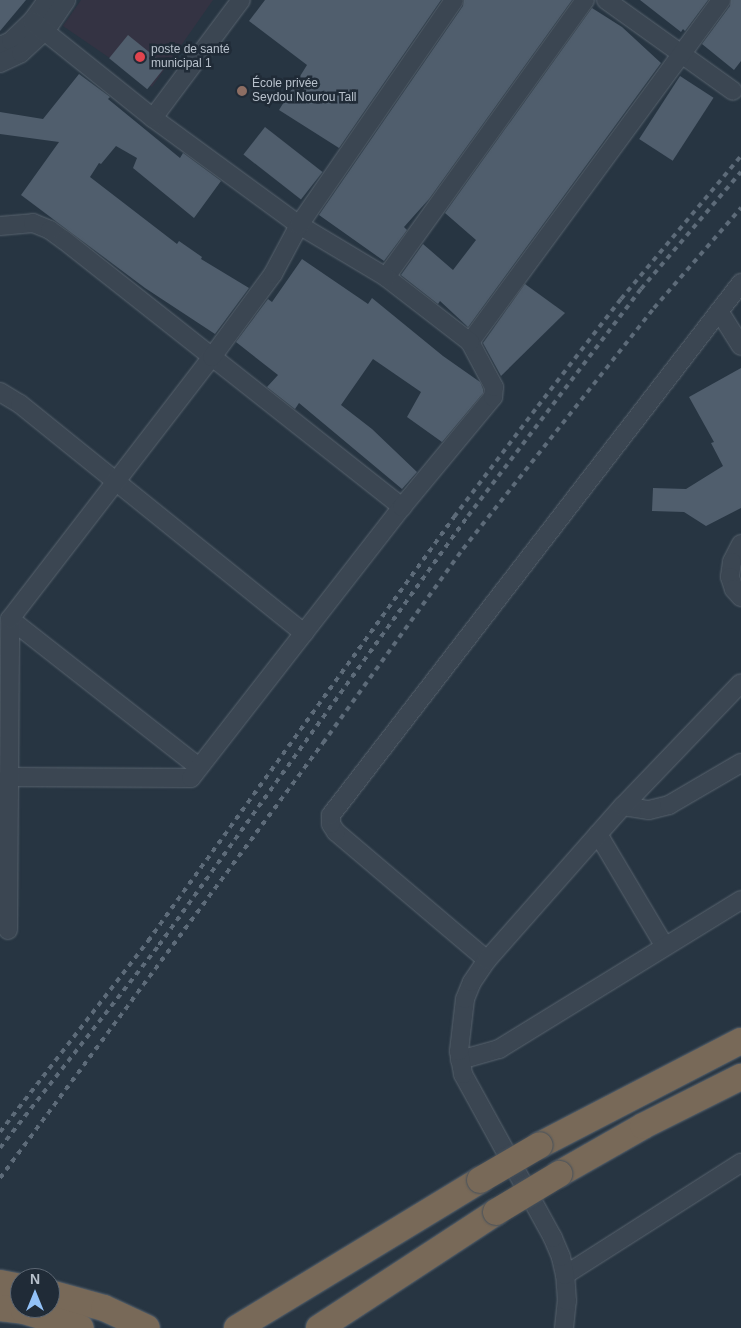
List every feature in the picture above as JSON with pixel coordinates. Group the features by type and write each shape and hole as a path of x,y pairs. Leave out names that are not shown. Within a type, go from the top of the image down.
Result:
{"highway":[{"path":"240,1327 540,1145 741,1041"},
{"path":"319,1328 496,1212 559,1174 643,1126 741,1077"},
{"path":"60,1296 104,1308 147,1328"},
{"path":"0,1308 24,1311 81,1328"}],"street":[{"path":"0,63 22,52 39,25 47,0"},
{"path":"0,46 39,25 66,0"},
{"path":"153,118 241,0"},
{"path":"8,930 8,777 4,704 10,619 212,356 272,274 299,225 454,0"},
{"path":"386,277 585,0"},
{"path":"606,0 733,91"},
{"path":"470,342 721,0"},
{"path":"8,777 191,778 402,507 493,397 494,387 470,342 386,277 299,225 153,118 39,25"},
{"path":"0,226 33,223 50,230 402,507"},
{"path":"487,960 336,832 331,824 331,815 741,284"},
{"path":"719,311 739,339"},
{"path":"0,392 20,404 304,633"},
{"path":"741,544 732,562 730,577 734,589 741,597"},
{"path":"10,619 200,767"},
{"path":"564,1328 566,1275 553,1238 463,1074 460,1060 461,1018 465,999 472,982 487,960 598,834 623,806 739,692"},
{"path":"623,806 649,810 669,805 741,763"},
{"path":"598,834 664,945"},
{"path":"460,1060 499,1049 664,945 741,900"},
{"path":"566,1275 741,1163"}],"shaded area":[{"name":"poste de santé municipal 1","path":"81,0 213,0 152,87 63,26"}],"building":[{"path":"0,0 26,0 0,31"},
{"path":"265,0 441,0 339,148 279,110 307,65 249,21"},
{"path":"464,0 572,0 429,199 404,227 407,230 384,261 319,215 463,6"},
{"path":"640,0 708,0 685,31 683,29 681,32"},
{"path":"731,0 741,0 741,61 734,70 702,44 730,6"},
{"path":"592,8 622,27 661,63 468,327 440,301 438,304 401,275 423,244 453,270 476,240 445,213"},
{"path":"128,35 166,66 147,89 109,58"},
{"path":"79,74 110,97 108,99 180,158 183,153 221,181 194,218 133,168 137,158 116,146 101,164 99,163 90,177 177,244 179,241 202,257 201,259 249,288 215,334 145,288 21,195 59,142 0,134 0,112 43,119"},
{"path":"680,76 714,98 673,161 639,139"},
{"path":"265,127 323,172 301,200 243,155"},
{"path":"302,259 368,304 372,298 443,356 480,382 483,393 442,442 407,417 421,392 373,359 341,405 372,429 417,472 402,489 299,403 295,409 267,387 278,375 236,342 268,299 272,302"},
{"path":"525,284 565,313 501,376 483,343"},
{"path":"741,368 741,508 706,526 684,512 652,511 653,488 686,489 723,466 711,443 714,442 689,397"}],"railway":[{"path":"0,1132 148,941 454,517 538,406 621,299 741,156"},
{"path":"0,1148 159,945 468,516 641,289 741,172"},
{"path":"0,1178 323,743 463,549 654,308 741,208"}],"place":[{"name":"poste de santé municipal 1","path":"140,57"},
{"name":"École privée Seydou Nourou Tall","path":"242,91"}]}
